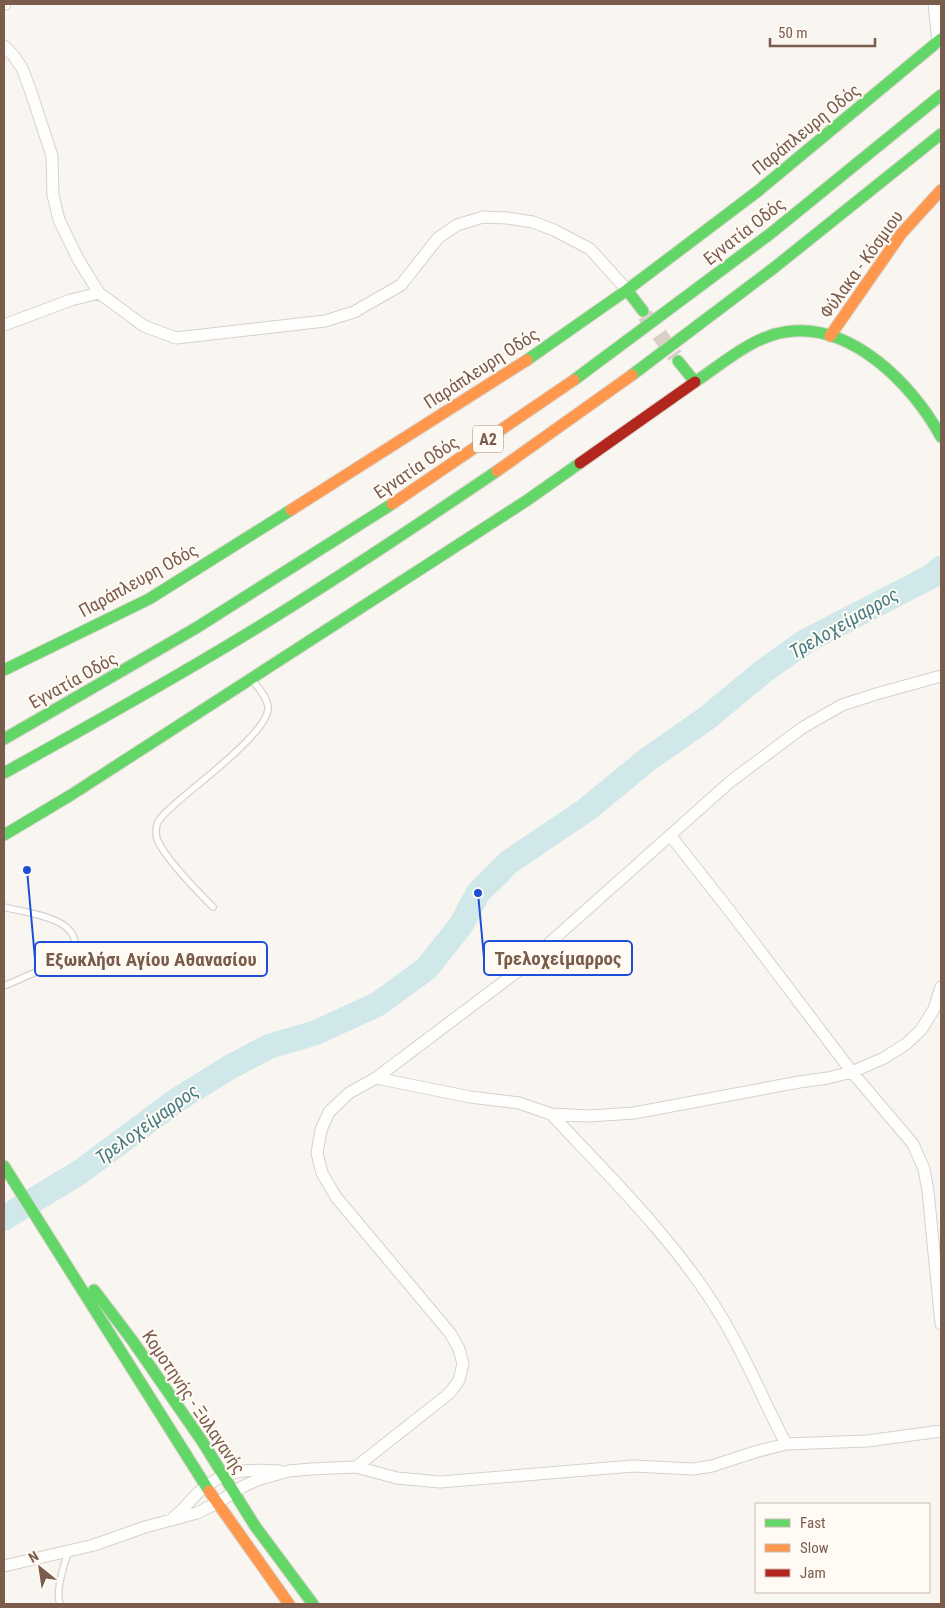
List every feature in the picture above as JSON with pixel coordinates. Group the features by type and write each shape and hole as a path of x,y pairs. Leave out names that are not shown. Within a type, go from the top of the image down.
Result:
{"main road":[{"name":"Παράπλευρη Οδός","path":"4,670 148,598 526,360 627,290 758,191 940,41"},
{"name":"Εγνατία Οδός","path":"4,739 105,683 236,605 377,514 504,428 738,259 941,95"},
{"name":"Α2","path":"4,773 119,710 252,631 387,544 524,452 763,278 941,134"},
{"name":"Φύλακα - Κόσμιου","path":"830,336 900,234 941,190"},
{"path":"627,290 642,311"},
{"path":"4,835 71,795 526,501 695,382 768,337 785,332 802,331 830,336 860,349 899,380 922,405 941,437"},
{"path":"678,361 695,382"},
{"name":"Κομοτηνής - Ξυλαγανής","path":"6,1169 42,1223 206,1487 289,1604"},
{"name":"Κομοτηνής - Ξυλαγανής","path":"42,1223 132,1340 202,1441 255,1526 313,1604"}],"street":[{"path":"934,4 940,41"},
{"path":"4,46 22,68 48,139 52,156 53,195 58,220 78,259 100,293 144,326 176,338 325,321 354,312 401,285 438,238 458,225 483,217 533,222 554,230 590,249 627,290"},
{"path":"4,326 71,300 100,293"},
{"path":"356,1467 446,1396 459,1380 463,1364 459,1349 450,1332 336,1197 322,1173 317,1154 321,1130 329,1112 349,1093 376,1078 518,971 731,781 802,728 842,705 941,676"},
{"path":"670,835 852,1072 913,1144 924,1169 928,1190 941,1324"},
{"path":"376,1078 470,1097 519,1103 550,1114 589,1116 634,1113 852,1072 884,1058 906,1044 921,1030 934,1010 941,987"},
{"path":"550,1114 627,1195 683,1262 725,1324 786,1444"},
{"path":"4,1566 94,1545 169,1520 197,1513 257,1480 289,1472 356,1467 397,1478 449,1482 633,1466 680,1469 703,1468 786,1444 866,1441 941,1431"},
{"path":"169,1520 179,1514 206,1487 223,1476 246,1470 289,1472"}],"lane":[{"path":"213,907 192,886 166,853 157,839 157,825 161,817 183,796 240,748 267,717 269,707 264,696 251,678"},
{"path":"4,907 57,920 65,925 72,934 75,945 73,953 66,959 4,986"},
{"path":"60,1604 61,1580 68,1552"}],"waterway":[{"name":"Τρελοχείμαρρος","path":"4,1218 80,1172 177,1100 230,1067 270,1046 315,1033 378,1004 427,968 461,925 478,893 509,862 586,810 647,760 707,718 765,670 806,641 932,576 941,568"}],"tunnel":[{"path":"645,315 675,356"}],"traffic: fast":[{"path":"527,360 627,290 758,191 941,39"},
{"path":"574,380 770,234 941,95"},
{"path":"632,375 775,267 941,134"},
{"path":"627,290 643,311"},
{"path":"678,361 695,382 738,352 761,339 785,332 810,331 833,336 856,347 897,378 929,417 941,437"},
{"path":"4,835 71,795 526,501 580,463"},
{"path":"4,773 159,686 250,632 375,553 497,471"},
{"path":"4,739 196,628 392,504"},
{"path":"4,670 149,599 291,510"},
{"path":"4,1166 209,1491"},
{"path":"94,1290 132,1340 202,1441 255,1526 313,1604"}],"traffic: slow":[{"path":"830,336 901,234 941,190"},
{"path":"291,510 527,360"},
{"path":"497,471 632,375"},
{"path":"392,504 574,380"},
{"path":"209,1491 289,1604"}],"traffic: jam":[{"path":"580,463 695,382"}],"place":[{"name":"Εξωκλήσι Αγίου Αθανασίου","path":"27,870"},
{"name":"Τρελοχείμαρρος","path":"478,893"}]}
